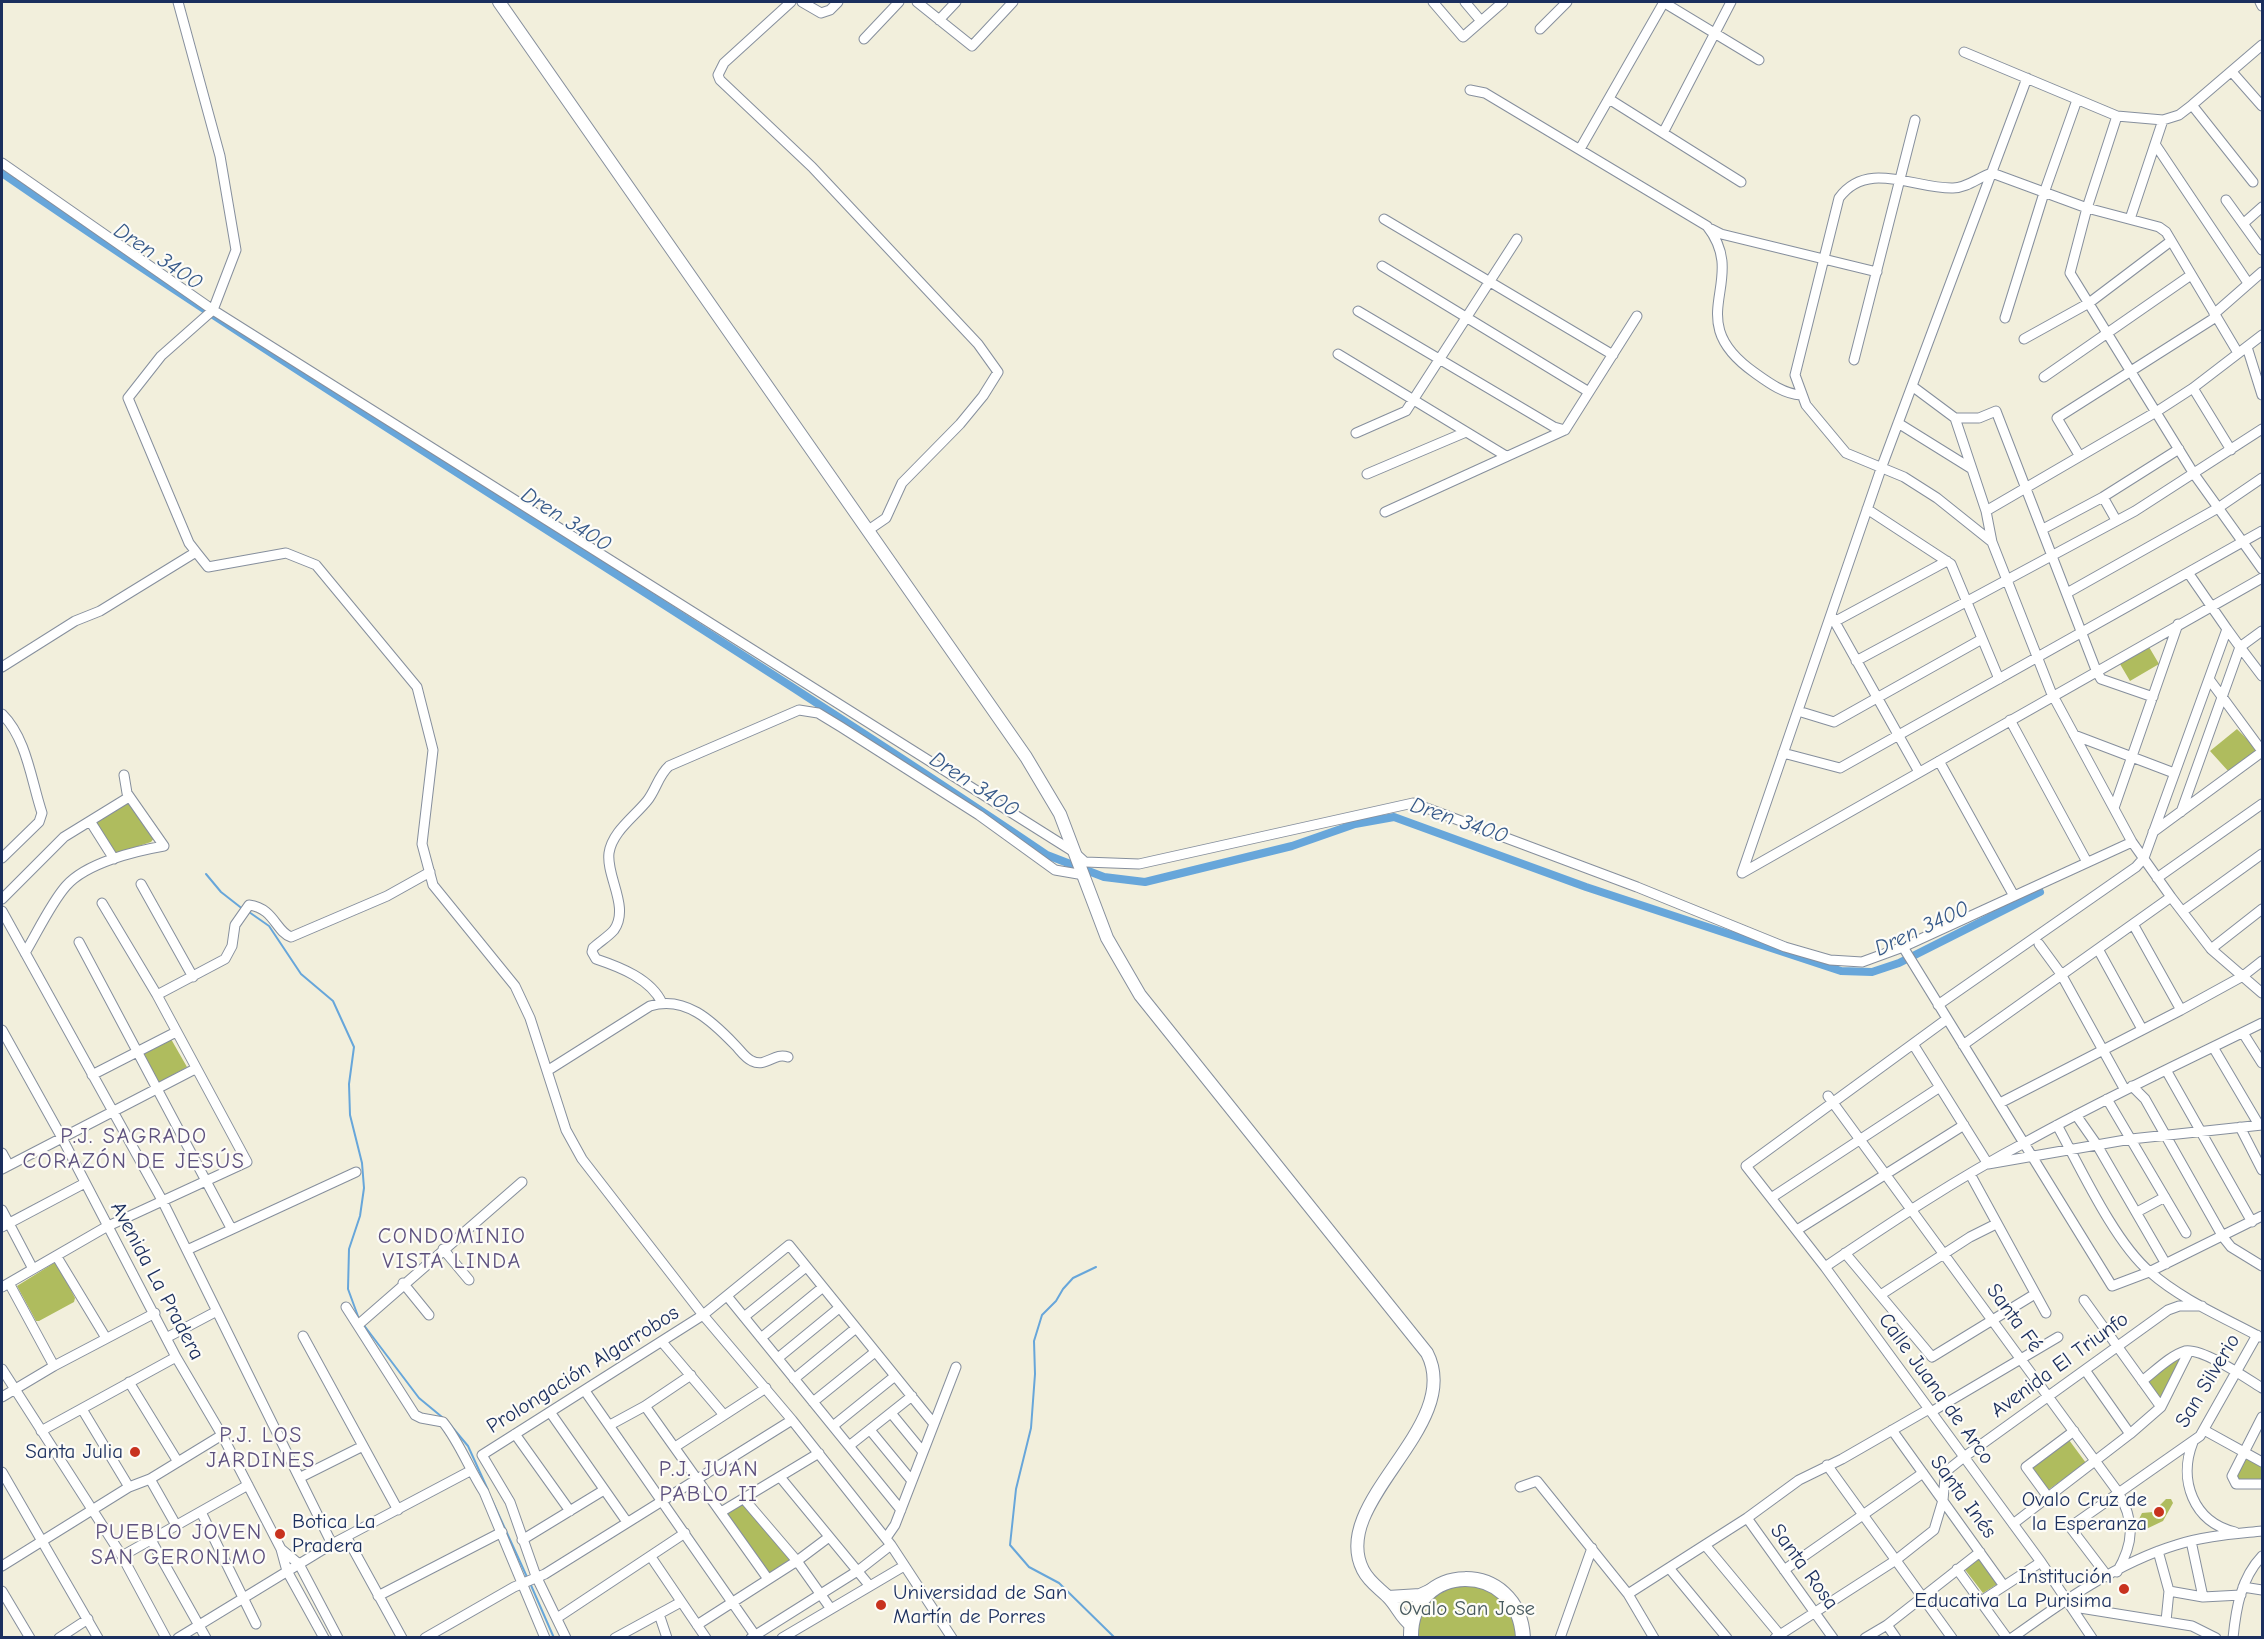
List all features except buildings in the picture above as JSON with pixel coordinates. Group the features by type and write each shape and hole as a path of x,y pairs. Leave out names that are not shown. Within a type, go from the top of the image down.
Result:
{"highway":[{"path":"1411,1631 1422,1600 1435,1588 1464,1578 1494,1586 1510,1599 1524,1634"}],"main road":[{"path":"499,2 1026,757 1060,814 1107,938 1140,995 1416,1336 1432,1362 1435,1384 1427,1413 1368,1511 1359,1532 1359,1556 1363,1570 1376,1587 1388,1597 1411,1631"},
{"path":"1388,1597 1420,1595 1435,1588"}],"street":[{"path":"178,2 220,156 236,250 210,312 161,356 128,398 189,543 208,567 286,553 316,565 417,687 433,750 422,844 433,885 515,986 530,1018 566,1130 582,1159 703,1315 792,1419 888,1541 952,1638"},
{"path":"791,2 724,63 718,75 720,81 812,167 978,344 998,372 983,396 960,424 902,483 886,518 867,531"},
{"path":"802,2 821,13 830,10 838,2"},
{"path":"864,39 899,2"},
{"path":"917,2 972,46 1013,2"},
{"path":"939,20 956,2"},
{"path":"1433,2 1463,38 1503,2"},
{"path":"1465,2 1481,21"},
{"path":"1540,28 1567,2"},
{"path":"1580,149 1664,2 1759,60"},
{"path":"1663,133 1731,2"},
{"path":"2260,2 2262,6"},
{"path":"1964,52 2117,116 2163,120 2179,115 2193,105 2262,45"},
{"path":"2232,72 2262,106"},
{"path":"2026,78 1882,466 1832,619 1742,873 2096,670 2262,578"},
{"path":"1470,90 1485,93 1721,234 1877,272"},
{"path":"1609,99 1741,182"},
{"path":"2005,318 2044,193 2077,100"},
{"path":"2193,105 2253,182"},
{"path":"2117,116 2087,208 2070,273 2194,474 2262,569"},
{"path":"1854,360 1915,120"},
{"path":"2130,219 2163,120"},
{"path":"2155,144 2248,283"},
{"path":"2,163 210,312 1080,865"},
{"path":"1992,542 1937,498 1882,466 1855,459 1846,453 1810,411 1801,395 1795,375 1839,198 1846,189 1860,180 1873,177 1953,188 1992,173 2087,208 2159,226 2172,242 2238,353"},
{"path":"2226,200 2262,250"},
{"path":"2244,223 2262,207"},
{"path":"1384,219 1613,355"},
{"path":"1707,226 1718,244 1722,262 1717,320 1726,348 1768,382 1788,393 1801,395"},
{"path":"1356,433 1406,411 1517,239"},
{"path":"2024,339 2089,303 2172,242"},
{"path":"1382,266 1588,393"},
{"path":"2079,455 2057,418 2215,316 2262,272"},
{"path":"2044,377 2191,275"},
{"path":"1358,311 1554,427 1565,430"},
{"path":"1385,512 1565,430 1637,316"},
{"path":"1986,511 2156,412 2193,388 2262,335"},
{"path":"2247,346 2262,395"},
{"path":"1338,354 1506,456"},
{"path":"1912,386 1954,418 1986,511 1992,542 2053,695 2132,842 2211,949 2262,993"},
{"path":"2193,388 2231,450"},
{"path":"1954,418 1979,418 1996,411 2096,670 2101,679 2153,697"},
{"path":"1898,423 1972,469"},
{"path":"1366,474 1466,432"},
{"path":"1856,661 2116,520 2261,433"},
{"path":"2043,529 2103,497 2179,449"},
{"path":"2067,593 2218,508 2262,478"},
{"path":"2103,497 2116,520"},
{"path":"1867,509 1951,564 2000,679"},
{"path":"1783,753 1840,768 2262,531"},
{"path":"2,667 75,621 99,611 196,552"},
{"path":"1832,619 1947,561"},
{"path":"2189,574 2262,676"},
{"path":"1832,619 1919,772"},
{"path":"2114,808 2178,624"},
{"path":"1938,1005 2136,867 2144,858 2227,629"},
{"path":"2181,812 2240,647 2262,631"},
{"path":"1798,711 1834,722 1982,639"},
{"path":"2153,832 2262,751 2208,679"},
{"path":"662,1003 654,989 596,959 592,952 592,948 614,929 618,920 618,900 609,862 612,843 647,801 660,776 669,766 799,710 818,713 841,727 979,815 1055,870 1085,862 1138,864 1413,803 1637,887 1785,947 1830,960 1862,962 1903,947 2132,842"},
{"path":"2,714 15,730 22,745 42,813 39,822 2,858"},
{"path":"2010,720 2087,862"},
{"path":"2074,735 2174,773"},
{"path":"1939,761 2014,896"},
{"path":"25,953 66,885 86,872 131,851 164,846 129,796 124,775"},
{"path":"2,899 64,837 129,796"},
{"path":"2157,878 2262,804"},
{"path":"90,821 114,859"},
{"path":"2183,911 2259,856 2262,867"},
{"path":"157,995 228,956 235,925 251,905 265,911 285,934 291,937 377,900 430,873"},
{"path":"141,885 193,976"},
{"path":"1963,1045 2171,897"},
{"path":"54,1366 5,1285 106,1227 247,1162 157,995 102,903"},
{"path":"2211,949 2262,909"},
{"path":"2,911 162,1200 301,1477 332,1544"},
{"path":"2133,924 2181,1010"},
{"path":"79,942 231,1228"},
{"path":"2039,944 2061,974 2102,1050 2128,1088 2145,1098 2223,1237 2231,1247 2262,1266"},
{"path":"1903,947 2112,1286 2150,1272 2262,1216"},
{"path":"2098,949 2142,1029"},
{"path":"2000,1103 2181,1010 2243,976 2262,961"},
{"path":"2243,976 2262,1002"},
{"path":"547,1071 650,1006 662,1003 689,1007 718,1028 751,1061 764,1063 777,1056 788,1057"},
{"path":"1831,1099 1947,1019"},
{"path":"1825,1267 1913,1208 2025,1142 2128,1088 2262,1023"},
{"name":"Avenida La Pradera","path":"2,1030 61,1136 106,1227 155,1313 176,1357 222,1435 281,1549 287,1571 324,1638"},
{"path":"92,1075 177,1032"},
{"path":"2243,1033 2262,1064"},
{"path":"1913,1044 1988,1164"},
{"path":"1988,1164 2131,1139 2261,1125 2213,1047"},
{"path":"2,1055 12,1049"},
{"path":"2,1153 5,1167 61,1136 195,1069"},
{"path":"2166,1070 2252,1222"},
{"path":"1771,1198 1940,1087"},
{"name":"Santa Fé","path":"1831,1099 1913,1208 2126,1505 2133,1532 2128,1551 2117,1572"},
{"name":"Calle Juana de Arco","path":"1831,1099 1746,1166 1825,1267 1930,1410 2074,1607 2092,1638"},
{"path":"2107,1099 2186,1233"},
{"path":"2076,1116 2097,1145 2166,1264"},
{"path":"1797,1230 1964,1125"},
{"path":"2057,1125 2120,1235 2150,1272 2202,1306 2260,1336"},
{"path":"2240,1127 2262,1170"},
{"path":"187,1250 356,1172"},
{"path":"1970,1174 2046,1313"},
{"path":"360,1323 403,1283 522,1182"},
{"path":"5,1225 85,1183"},
{"path":"2137,1212 2165,1197"},
{"path":"2,1210 5,1225 33,1269"},
{"path":"1882,1294 1996,1224"},
{"name":"Prolongación Algarrobos","path":"522,1540 510,1502 482,1455 703,1315 789,1245 806,1267"},
{"path":"443,1249 469,1280"},
{"path":"1845,1253 1882,1294 1932,1357 1992,1318 2035,1294"},
{"path":"57,1257 106,1338"},
{"path":"744,1317 806,1267 934,1424"},
{"path":"403,1283 429,1315"},
{"path":"761,1338 823,1287"},
{"path":"727,1296 901,1510"},
{"path":"2084,1300 2161,1407"},
{"name":"Avenida El Triunfo","path":"1778,1636 1816,1614 1896,1560 1934,1530 1943,1500 1945,1478 1949,1469 1964,1457 2168,1310 2179,1306 2202,1306"},
{"path":"346,1307 360,1323 415,1415 443,1422 454,1435 502,1532 529,1580 558,1618 566,1638"},
{"path":"778,1358 840,1308"},
{"path":"166,1338 217,1311"},
{"path":"2,1397 54,1366 155,1313"},
{"path":"794,1379 856,1328"},
{"path":"303,1336 398,1510"},
{"name":"San Silverio","path":"2108,1577 2070,1527 2193,1442 2204,1430 2236,1372 2260,1336"},
{"path":"1628,1594 1747,1518 1799,1480 1930,1410 2058,1337"},
{"path":"662,1342 724,1415"},
{"path":"2142,1381 2180,1354 2189,1351 2204,1355 2262,1388"},
{"path":"2013,1524 2130,1434 2161,1407 2189,1351"},
{"path":"813,1402 876,1352"},
{"path":"40,1431 176,1357"},
{"path":"585,1391 755,1637 858,1570 888,1541 956,1367"},
{"path":"2,1369 122,1556 166,1638"},
{"path":"2085,1370 2130,1434"},
{"path":"610,1425 645,1406 691,1375"},
{"path":"833,1426 895,1376"},
{"path":"129,1382 178,1462"},
{"path":"675,1447 765,1388"},
{"path":"849,1446 912,1396"},
{"path":"645,1406 768,1579"},
{"path":"82,1409 129,1487"},
{"path":"550,1412 627,1522"},
{"path":"891,1413 923,1452"},
{"path":"2262,1417 2232,1476 2233,1481 2244,1485 2262,1484"},
{"path":"425,1638 529,1580 545,1574 792,1419"},
{"path":"870,1430 912,1481"},
{"name":"Santa Inés","path":"1892,1430 2004,1586"},
{"path":"2204,1430 2262,1462"},
{"path":"2048,1497 2026,1467 2074,1431"},
{"path":"515,1434 570,1510"},
{"path":"2,1566 129,1487 150,1479 222,1435"},
{"path":"2193,1442 2186,1465 2186,1476 2193,1499 2207,1518 2228,1530 2239,1533"},
{"path":"301,1477 363,1446"},
{"path":"721,1512 819,1453"},
{"path":"1827,1465 1952,1638"},
{"path":"178,1638 332,1544 470,1471"},
{"path":"2,1472 98,1638"},
{"path":"1784,1570 1923,1473"},
{"path":"780,1477 869,1586"},
{"path":"150,1479 176,1526"},
{"path":"1520,1487 1537,1481 1628,1594 1654,1638"},
{"path":"122,1556 248,1485"},
{"path":"545,1638 529,1580 522,1540 604,1490"},
{"path":"744,1499 796,1561 831,1609"},
{"path":"201,1512 256,1624"},
{"name":"Santa Rosa","path":"1747,1518 1833,1638"},
{"path":"2012,1638 2068,1599 2158,1551 2191,1541 2262,1531"},
{"path":"378,1596 502,1532"},
{"path":"558,1618 685,1533"},
{"path":"698,1625 829,1537"},
{"path":"347,1538 402,1638"},
{"path":"151,1540 206,1638"},
{"path":"2191,1541 2203,1597"},
{"path":"1705,1545 1778,1636"},
{"path":"1560,1638 1592,1548"},
{"name":"Avenida La Pradera","path":"281,1549 299,1564 338,1638"},
{"path":"2158,1551 2169,1591 2166,1622"},
{"path":"1865,1638 1887,1625 1980,1552"},
{"path":"2233,1638 2242,1591 2250,1571 2262,1556"},
{"path":"651,1557 706,1638"},
{"path":"1981,1601 2041,1562"},
{"path":"782,1638 904,1566"},
{"path":"1669,1568 1727,1638"},
{"path":"1957,1569 2007,1638"},
{"path":"2169,1591 2203,1597 2262,1590"},
{"path":"2,1591 30,1638"},
{"path":"615,1637 681,1602"},
{"path":"2074,1607 2206,1630 2216,1638"},
{"path":"659,1614 667,1638"},
{"path":"59,1638 88,1619"},
{"path":"1887,1625 1896,1638"}],"green space":[{"path":"2149,647 2159,664 2130,681 2120,664"},
{"path":"2237,729 2258,750 2229,772 2210,751"},
{"path":"129,802 155,837 151,842 114,854 96,823"},
{"path":"171,1039 187,1067 157,1084 141,1054"},
{"path":"54,1263 58,1264 75,1298 74,1302 36,1321 17,1286"},
{"path":"2183,1355 2160,1398 2147,1380"},
{"path":"2069,1440 2086,1463 2048,1490 2032,1467"},
{"path":"2245,1456 2262,1465 2262,1480 2236,1478"},
{"path":"2166,1499 2171,1499 2173,1503 2163,1521 2142,1531 2139,1519 2142,1513 2153,1512"},
{"path":"745,1501 798,1562 768,1577 722,1514"},
{"path":"1979,1555 1999,1583 1983,1593 1963,1567"},
{"name":"Ovalo San Jose","path":"1470,1581 1508,1600 1520,1637 1414,1638 1415,1622 1431,1595"}],"waterway":[{"name":"Dren 3400","path":"2,173 261,346 786,683 1047,855 1104,877 1145,882 1292,846 1355,824 1394,817 1586,887 1841,971 1872,972 1899,963 2040,892"},
{"path":"206,874 221,892 244,910"},
{"path":"249,912 269,926 301,974 333,1001 354,1047 349,1084 350,1115 362,1163 364,1188 360,1216 349,1249 348,1289 359,1319"},
{"path":"1096,1267 1073,1278 1042,1315 1034,1341 1035,1374 1031,1428 1016,1489 1010,1545 1029,1567 1059,1583 1115,1638"},
{"path":"363,1324 419,1398 442,1417"},
{"path":"447,1421 468,1446 488,1490"},
{"path":"491,1498 527,1577"},
{"path":"530,1583 554,1638"}],"place":[{"name":"Santa Julia","path":"135,1452"},
{"name":"Ovalo Cruz de la Esperanza","path":"2159,1512"},
{"name":"Botica La Pradera","path":"280,1534"},
{"name":"Institución Educativa La Purisima","path":"2124,1589"},
{"name":"Universidad de San Martín de Porres","path":"881,1605"}],"district":[{"name":"P.J. SAGRADO CORAZÓN DE JESÚS","path":"134,1150"},
{"name":"CONDOMINIO VISTA LINDA","path":"452,1250"},
{"name":"P.J. LOS JARDINES","path":"261,1448"},
{"name":"P.J. JUAN PABLO II","path":"709,1482"},
{"name":"PUEBLO JOVEN SAN GERONIMO","path":"179,1546"}]}
